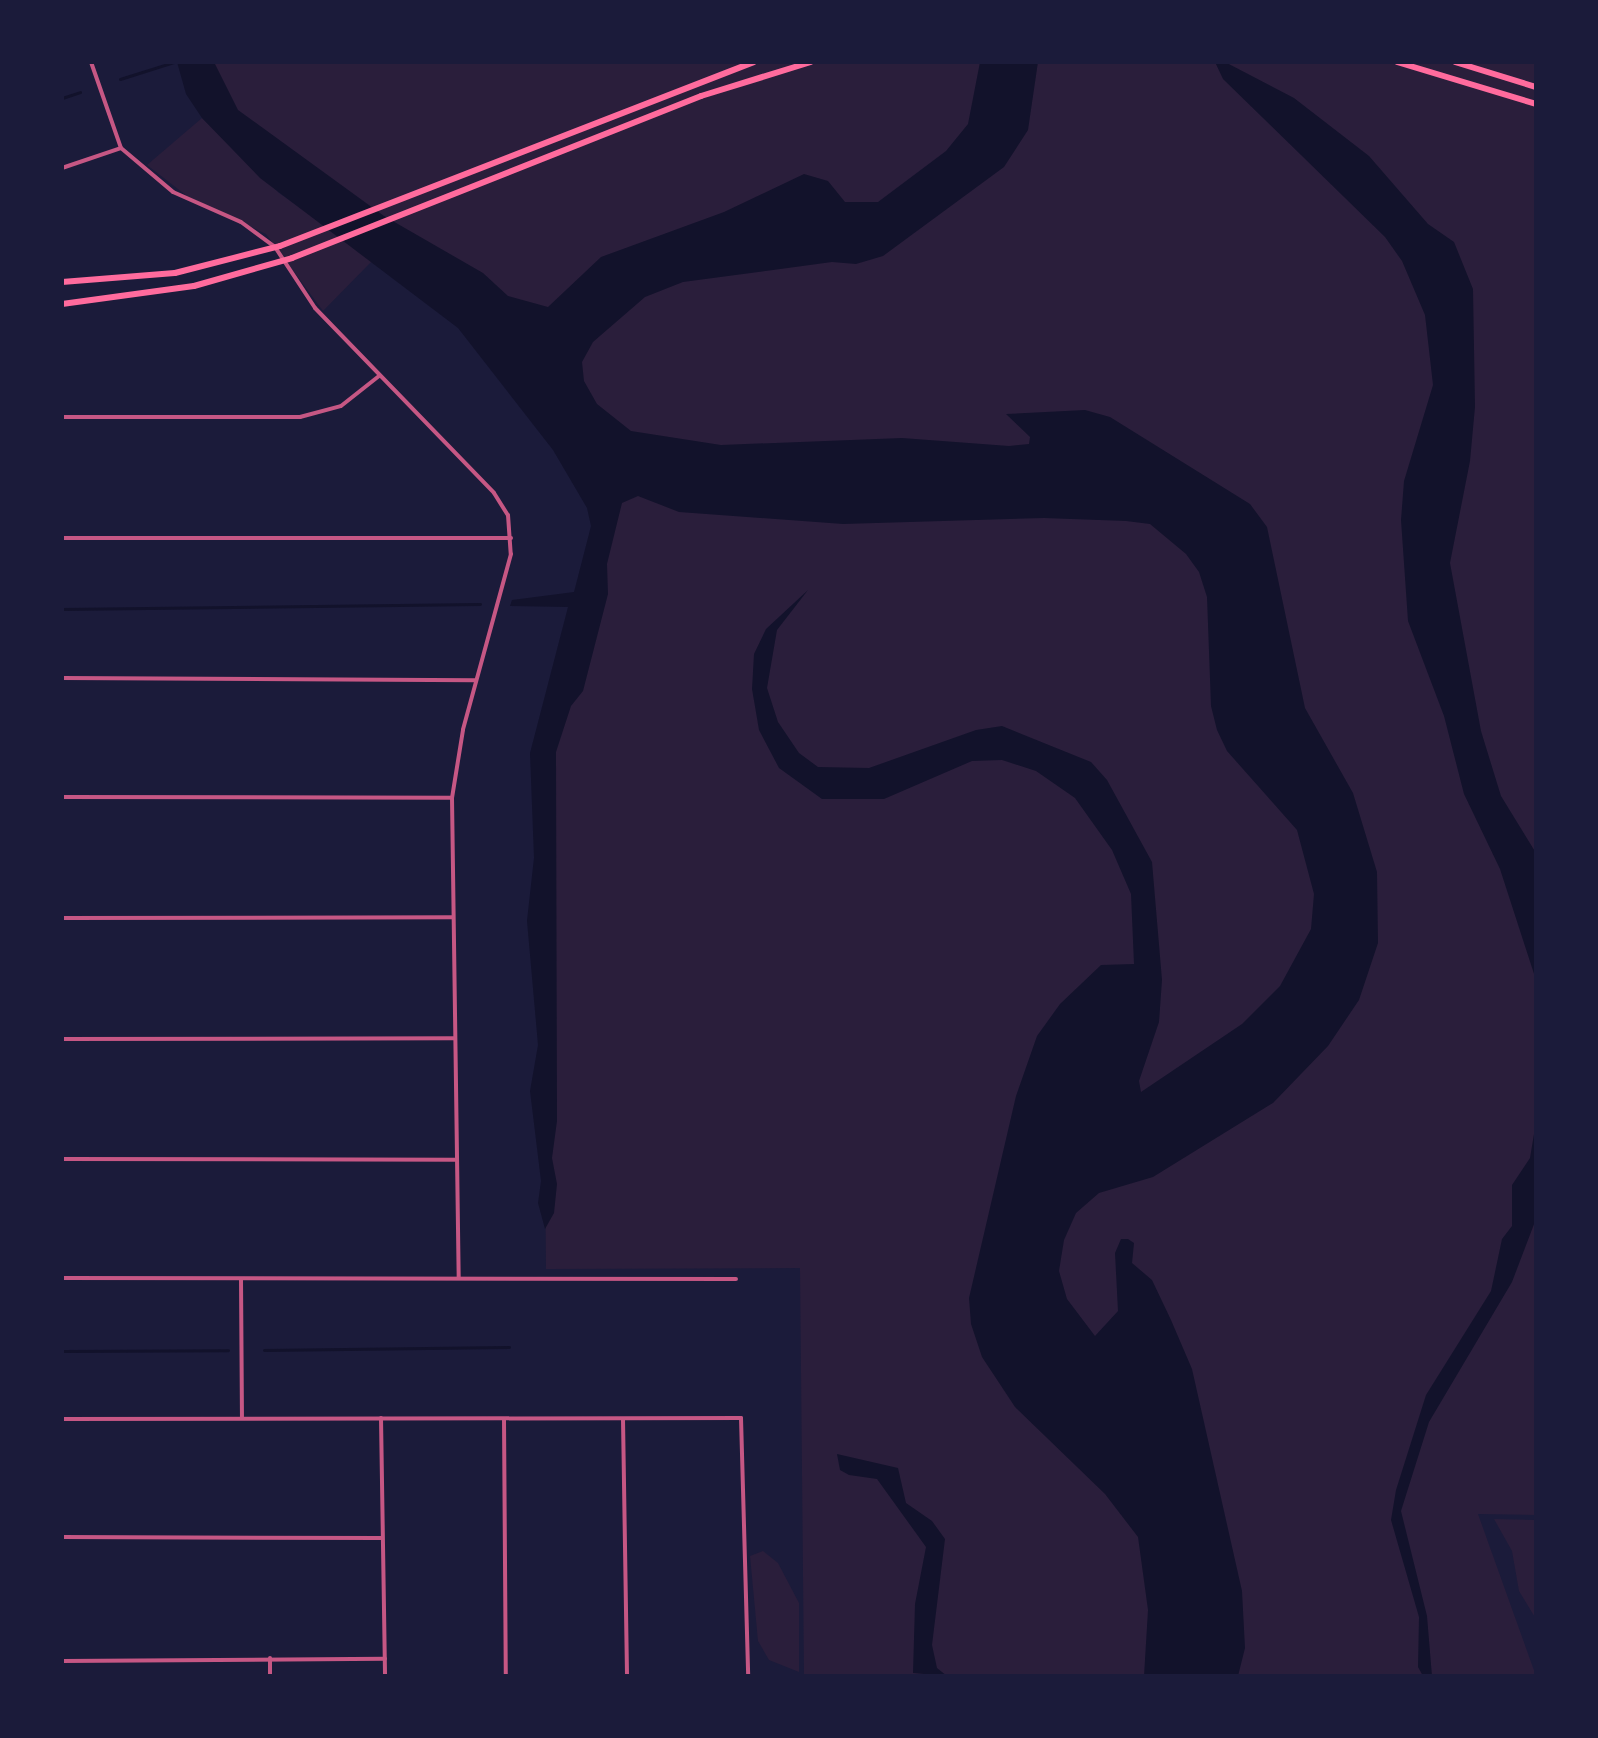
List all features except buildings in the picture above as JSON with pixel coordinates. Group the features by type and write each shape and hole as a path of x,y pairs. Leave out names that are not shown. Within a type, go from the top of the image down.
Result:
{"main road":[{"path":"62,282 147,277 236,259 754,62"},
{"path":"62,304 149,294 240,275 322,248 701,96 811,62"},
{"path":"1397,62 1536,104"},
{"path":"1455,62 1536,87"}],"street":[{"path":"91,62 121,148 173,192 241,222 270,242 315,308 494,493 508,515 511,538 475,680 452,798 459,1278"},
{"path":"62,168 121,148"},
{"path":"62,417 300,417 341,406 380,376"},
{"path":"62,538 511,538"},
{"path":"62,678 475,680"},
{"path":"62,797 452,798"},
{"path":"62,918 452,917"},
{"path":"62,1039 454,1038"},
{"path":"62,1159 457,1160"},
{"path":"62,1278 736,1279"},
{"path":"241,1279 242,1418"},
{"path":"381,1418 385,1676"},
{"path":"62,1419 741,1418 748,1676"},
{"path":"504,1419 506,1676"},
{"path":"623,1419 627,1676"},
{"path":"62,1537 381,1538"},
{"path":"270,1658 270,1676"},
{"path":"62,1661 385,1659"}],"shaded area":[{"path":"177,62 214,62 238,110 384,216 483,273 508,296 548,307 601,257 724,212 804,174 828,181 845,202 878,202 946,151 968,124 980,62 1038,62 1028,130 1004,167 883,256 856,264 832,262 683,282 645,297 593,342 582,362 584,381 597,404 631,431 721,445 902,438 1009,446 1029,444 1030,437 1006,414 1085,410 1110,417 1250,504 1267,527 1305,708 1353,793 1377,872 1378,943 1359,1000 1328,1046 1273,1103 1153,1177 1099,1193 1076,1213 1064,1240 1059,1271 1067,1299 1095,1336 1118,1311 1115,1253 1121,1239 1128,1239 1134,1243 1132,1263 1152,1280 1171,1320 1192,1369 1242,1591 1245,1648 1238,1676 1144,1676 1148,1610 1138,1537 1105,1494 1015,1407 982,1357 971,1324 969,1298 1016,1096 1037,1036 1060,1004 1101,965 1134,964 1131,894 1112,850 1075,798 1036,771 1002,760 972,761 884,799 822,799 779,768 759,730 752,689 754,654 766,629 808,590 777,630 767,688 778,722 799,753 818,767 869,768 976,730 1002,726 1091,762 1107,780 1152,862 1162,980 1159,1022 1139,1081 1141,1092 1242,1024 1280,986 1311,929 1314,894 1297,830 1227,751 1217,730 1211,706 1207,597 1199,572 1186,554 1150,524 1126,521 1044,518 843,524 679,512 638,496 622,503 607,564 608,594 583,691 571,706 556,752 557,1121 552,1158 557,1184 554,1213 545,1229 538,1203 541,1181 530,1091 538,1045 527,921 534,858 530,753 568,607 510,606 512,600 574,592 591,526 587,508 553,450 458,328 260,178 202,118 186,94"},
{"path":"196,62 1536,62 1536,1515 1478,1514 1536,1676 804,1676 800,1268 546,1269 542,798 616,478 593,438 254,142"},
{"path":"1215,62 1225,62 1294,98 1369,156 1428,224 1454,242 1473,289 1475,407 1470,461 1450,563 1481,731 1501,796 1536,853 1536,980 1500,869 1464,794 1444,716 1408,621 1401,520 1404,481 1433,385 1425,315 1402,261 1385,237 1223,79"},
{"path":"202,118 279,193 374,259 323,311 266,234 187,196 147,165"},
{"path":"1536,1122 1536,1219 1512,1282 1429,1422 1401,1511 1427,1616 1432,1676 1423,1676 1418,1667 1419,1617 1391,1520 1396,1490 1426,1395 1491,1291 1502,1239 1512,1226 1512,1185 1530,1158"},
{"path":"837,1454 898,1468 906,1503 932,1521 945,1539 932,1645 937,1668 947,1676 913,1673 915,1604 926,1547 877,1479 849,1475 840,1470"},
{"path":"1494,1519 1536,1520 1536,1619 1519,1591 1512,1551"},
{"path":"763,1551 778,1563 799,1603 799,1672 769,1660 758,1641 750,1556"}],"waterway":[{"path":"120,79 174,62"},
{"path":"62,98 80,92"},
{"path":"62,609 480,604"},
{"path":"264,1350 509,1347"},
{"path":"62,1351 228,1350"}]}
